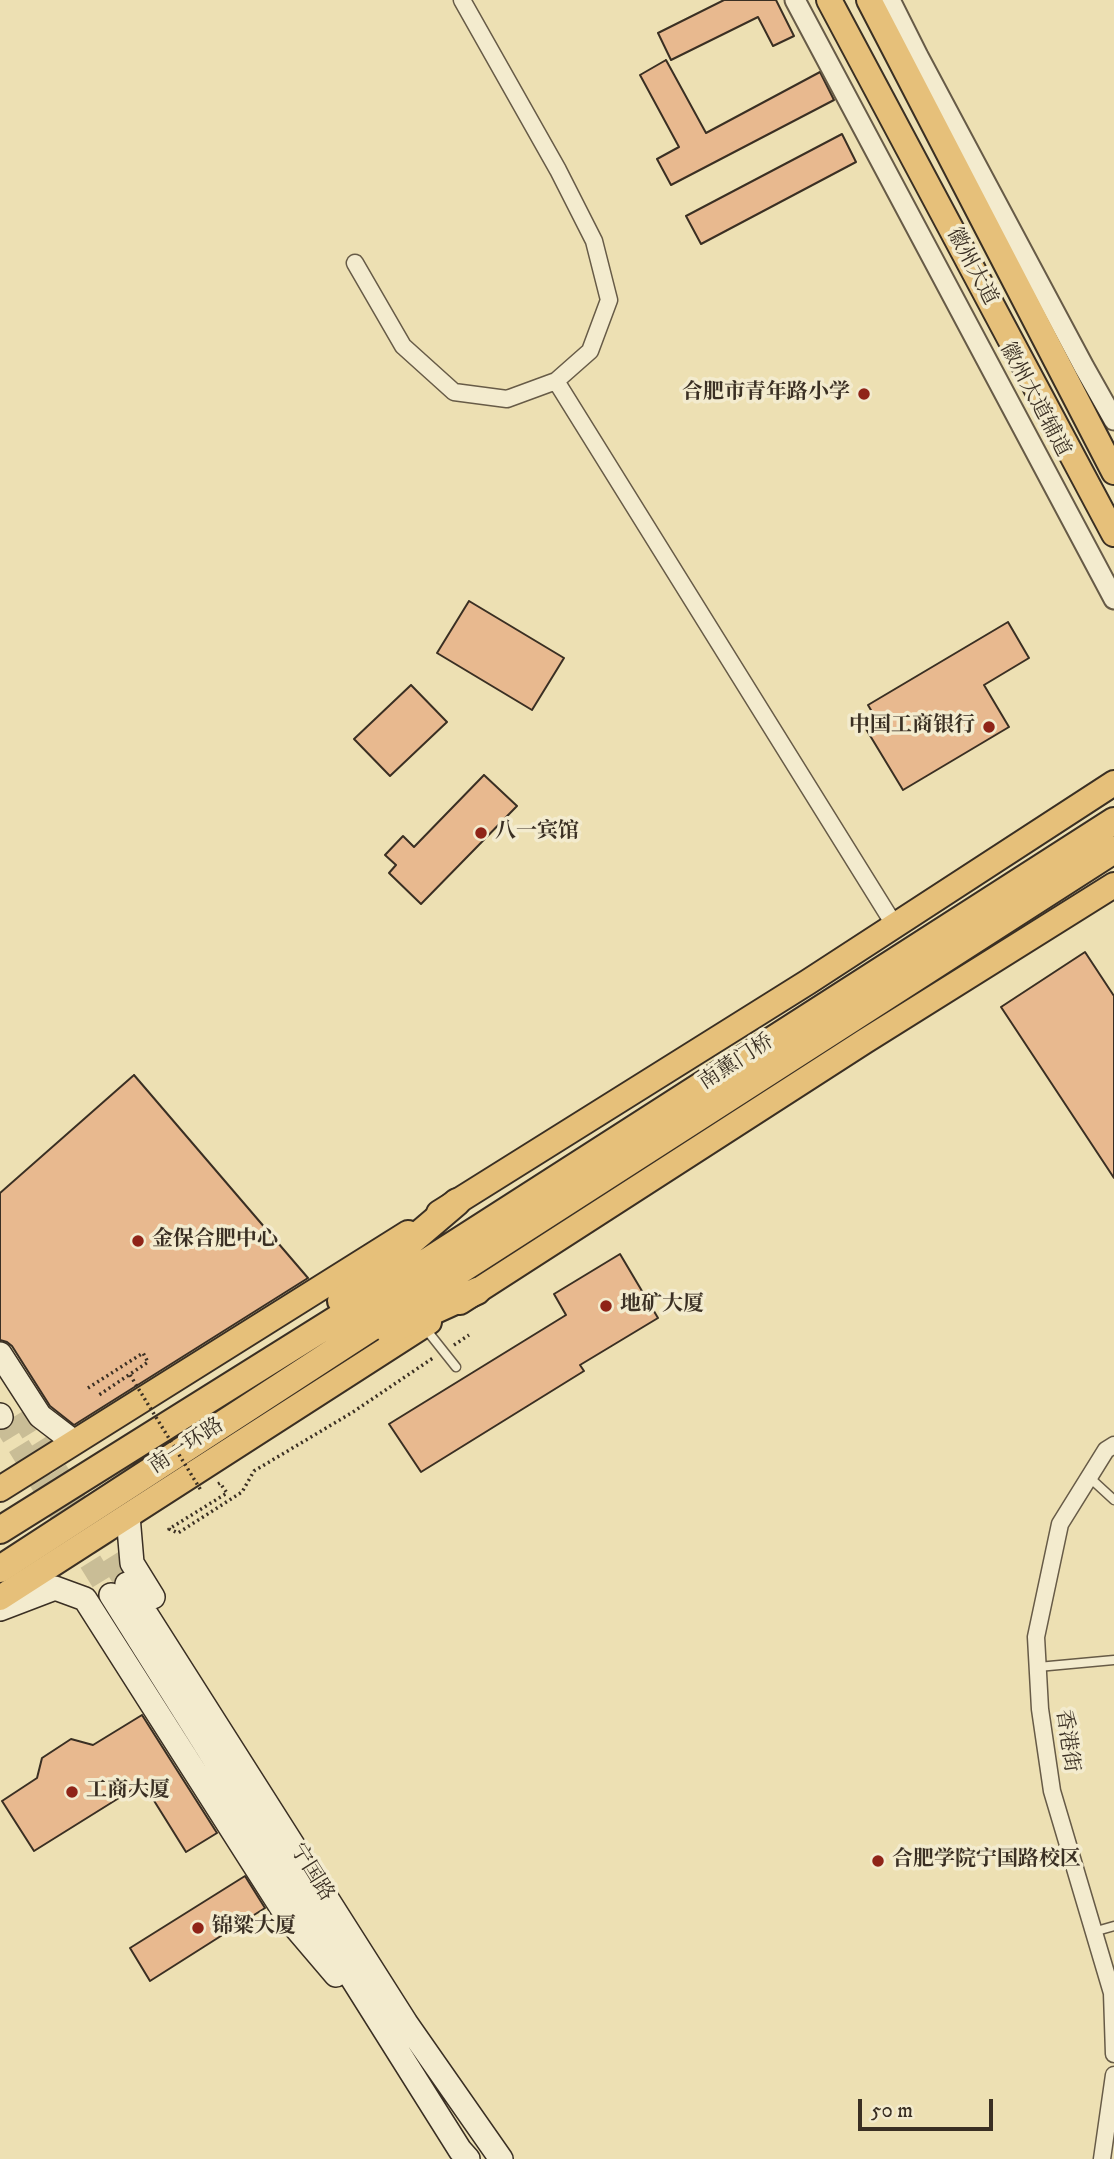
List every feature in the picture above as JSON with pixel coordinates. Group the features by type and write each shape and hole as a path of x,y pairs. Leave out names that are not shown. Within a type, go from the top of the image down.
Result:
{"highway":[{"name":"南薰门桥","path":"368,1315 1114,821"},
{"name":"南薰门桥","path":"368,1315 1114,850"},
{"path":"272,1360 457,1202"},
{"path":"305,1370 477,1291"},
{"name":"南一环路","path":"0,1530 272,1360 368,1315"},
{"name":"南一环路","path":"0,1569 305,1370 368,1315"}],"main road":[{"name":"徽州大道","path":"829,0 1114,534"},
{"name":"徽州大道","path":"869,0 1114,472"},
{"path":"0,1489 895,926 1114,783"},
{"path":"0,1598 854,1049 1114,886"},
{"path":"0,1354 40,1416 74,1442"},
{"path":"0,1383 7,1415"},
{"path":"128,1516 132,1563 358,1921 397,2030"},
{"path":"0,1609 55,1588 85,1599 290,1921 397,2030"},
{"name":"宁国路","path":"119,1589 397,2030 460,2150 468,2159"},
{"name":"宁国路","path":"397,2030 495,2157"}],"street":[{"path":"355,263 403,346 454,392 507,399 556,381 590,351 609,300 594,241 558,170 462,0"},
{"name":"徽州大道辅道","path":"795,0 1114,599"},
{"path":"890,0 1114,420"},
{"path":"556,381 895,926"},
{"name":"香港街","path":"1114,1445 1106,1450 1060,1524 1036,1637 1040,1709 1052,1791 1111,1993 1114,2054"},
{"path":"1102,2159 1114,2075"}],"lane":[{"path":"424,1326 456,1367"},
{"path":"1089,1477 1114,1500"},
{"path":"1038,1667 1114,1660"},
{"path":"1093,1932 1114,1926"}],"path":[{"path":"88,1388 143,1353 148,1362 99,1395"},
{"path":"130,1375 202,1492 220,1483 227,1493 169,1529 178,1533 242,1492 254,1471 353,1412 415,1370"}],"building":[{"path":"724,0 776,0 794,36 773,46 758,17 671,60 658,33"},
{"path":"666,60 706,133 820,72 834,100 671,185 657,159 679,147 640,75"},
{"path":"842,134 856,162 701,244 686,216"},
{"path":"469,601 564,658 532,710 437,653"},
{"path":"1008,622 1029,658 984,685 1009,727 903,790 863,724 875,717 868,705"},
{"path":"411,685 447,722 390,776 354,739"},
{"path":"484,775 517,806 421,904 389,873 396,865 385,855 403,836 414,847"},
{"path":"1085,952 1114,996 1114,1178 1001,1007"},
{"name":"金保合肥中心","path":"134,1075 308,1278 74,1425 50,1406 12,1346 0,1340 0,1193"},
{"path":"620,1254 658,1318 580,1365 584,1371 421,1472 389,1424 566,1315 554,1294"},
{"name":"工商大厦","path":"142,1715 217,1833 186,1852 143,1783 34,1851 2,1801 37,1778 42,1758 71,1739 93,1745"},
{"name":"锦粱大厦","path":"245,1876 265,1908 150,1981 130,1948"}],"tunnel":[{"path":"20,1413 127,1584"},
{"path":"1,1417 111,1595"}],"place":[{"name":"合肥市青年路小学","path":"864,394"},
{"name":"中国工商银行","path":"989,727"},
{"name":"八一宾馆","path":"481,833"},
{"name":"金保合肥中心","path":"138,1241"},
{"name":"地矿大厦","path":"606,1306"},
{"name":"工商大厦","path":"72,1792"},
{"name":"合肥学院宁国路校区","path":"878,1861"},
{"name":"锦粱大厦","path":"198,1928"}]}
